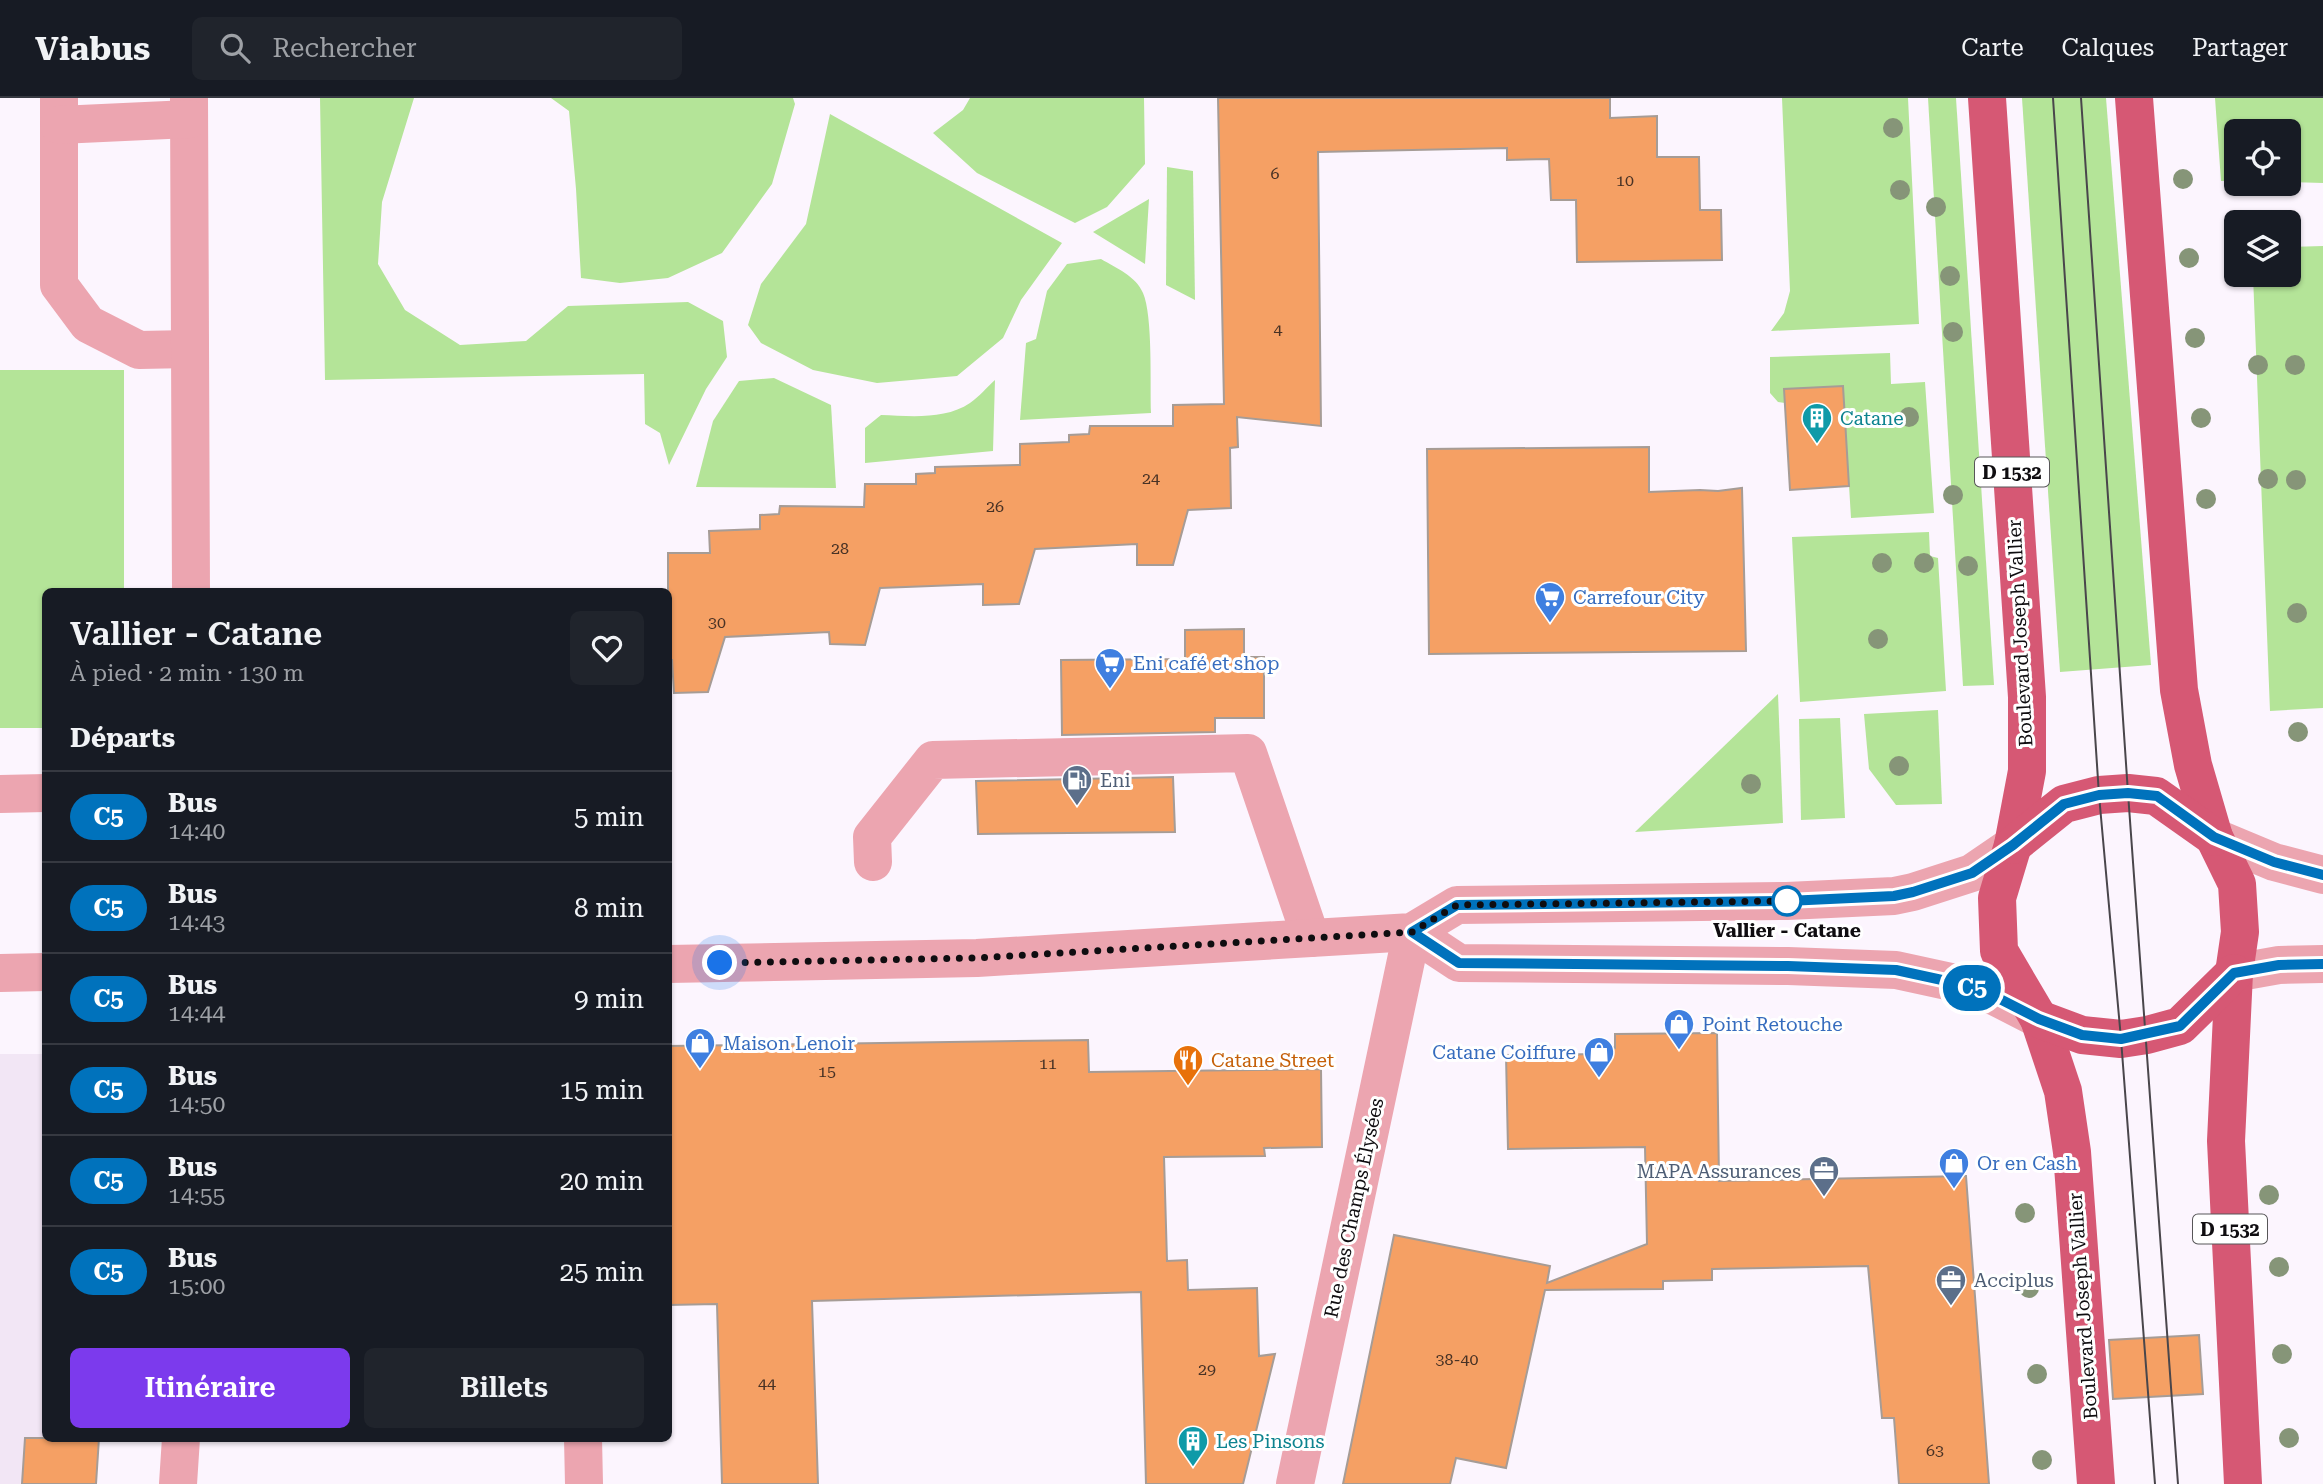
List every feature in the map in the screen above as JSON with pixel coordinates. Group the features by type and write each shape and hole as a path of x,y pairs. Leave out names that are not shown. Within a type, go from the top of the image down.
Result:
{"main road":[{"name":"Boulevard Joseph Vallier","path":"1987,98 2027,697 2026,771 2013,845 1997,898 1999,951 2039,1019 2063,1091 2072,1152 2096,1484"},
{"name":"D 1532","path":"2134,98 2179,690 2193,765 2214,837 2237,884 2241,932 2234,973 2226,1141 2244,1484"},
{"path":"2013,845 2064,804 2099,795 2128,793 2157,796 2214,837"},
{"path":"2039,1019 2082,1035 2121,1039 2147,1035 2180,1026 2234,973"}],"street":[{"path":"190,349 139,350 88,324 60,285 59,111 189,109 190,349 191,588"},
{"path":"873,862 872,837 933,760 1248,753 1311,938"},
{"path":"0,794 42,793"},
{"path":"2214,837 2274,862 2323,874"},
{"path":"672,964 977,958 1412,932 1457,905 1787,901 1894,896 1972,873 2013,845"},
{"path":"1412,932 1459,963 1788,966 1896,970 1965,985 2039,1019"},
{"name":"Rue des Champs Élysées","path":"1295,1484 1412,932"},
{"path":"2234,973 2279,965 2323,964"},
{"path":"0,973 42,972"},
{"path":"178,1484 181,1442"},
{"path":"583,1442 584,1484"}],"shaded area":[{"path":"0,1054 42,1054 42,1442 99,1442 96,1484 0,1484"}],"green space":[{"path":"320,98 414,98 382,202 378,264 405,310 460,345 526,341 568,306 688,302 723,321 727,357 706,389 669,465 660,433 645,424 644,374 325,380"},
{"path":"551,98 793,98 795,104 772,184 722,253 668,278 620,283 581,278 569,111"},
{"path":"970,98 1144,98 1145,164 1107,207 1075,223 977,173 933,133 963,110"},
{"path":"1782,98 1908,98 1919,324 1771,331 1784,313 1790,291"},
{"path":"1928,98 1956,98 1994,685 1963,686"},
{"path":"2022,98 2106,98 2151,665 2060,672"},
{"path":"2215,98 2323,98 2323,183 2301,182 2301,119 2224,119 2224,181 2221,181"},
{"path":"830,114 1062,243 1021,300 1003,338 957,376 877,383 813,370 761,343 748,325 761,284 806,224"},
{"path":"1167,167 1193,171 1195,300 1166,285"},
{"path":"1149,199 1145,264 1093,232"},
{"path":"2323,246 2323,708 2270,711 2253,287 2301,287 2301,247"},
{"path":"1101,259 1131,277 1143,293 1150,334 1151,413 1020,420 1026,343 1036,339 1047,291 1067,264"},
{"path":"1890,353 1891,384 1925,382 1934,513 1851,518 1843,386 1784,389 1785,403 1778,402 1770,393 1770,357"},
{"path":"0,370 124,370 124,588 42,588 42,728 0,728"},
{"path":"774,378 831,405 836,488 696,487 713,421 739,381"},
{"path":"995,380 993,451 865,463 865,428 881,415 927,416 950,412 970,403"},
{"path":"1929,532 1930,556 1938,558 1946,691 1800,702 1792,537"},
{"path":"1778,694 1783,823 1635,832"},
{"path":"1938,710 1942,804 1896,805 1869,769 1864,714"},
{"path":"1840,718 1845,818 1801,820 1799,719"}],"building":[{"path":"1218,98 1610,98 1610,118 1657,116 1657,157 1699,157 1700,210 1721,210 1722,260 1577,262 1576,200 1551,200 1549,159 1507,160 1507,148 1318,152 1321,426 1237,417 1238,447 1230,448 1231,508 1188,510 1173,565 1137,565 1137,544 1035,549 1019,604 983,605 983,584 880,588 865,645 830,644 829,632 725,637 708,692 674,693 672,588 668,588 668,553 710,553 709,531 760,529 760,515 779,514 780,506 864,507 865,484 916,484 916,474 935,473 935,467 1020,465 1020,444 1069,442 1069,435 1089,434 1090,426 1173,426 1173,405 1224,404"},
{"name":"Catane","path":"1843,386 1849,486 1790,490 1784,389"},
{"path":"1649,447 1649,492 1742,488 1746,651 1429,654 1427,449"},
{"path":"1244,629 1244,657 1264,657 1264,718 1215,718 1215,732 1062,735 1061,660 1185,659 1185,630"},
{"path":"1173,777 1175,832 978,834 976,781"},
{"path":"1717,1033 1719,1181 1966,1176 1989,1484 1899,1484 1894,1418 1882,1418 1868,1266 1712,1269 1712,1280 1663,1281 1663,1289 1545,1290 1506,1468 1456,1458 1450,1484 1343,1484 1394,1235 1550,1266 1547,1283 1647,1244 1645,1147 1508,1149 1506,1055 1612,1054 1615,1034"},
{"path":"1088,1040 1089,1072 1321,1069 1322,1147 1264,1148 1265,1156 1164,1157 1167,1261 1187,1260 1188,1290 1257,1288 1259,1356 1275,1354 1243,1484 1146,1484 1141,1292 812,1301 818,1484 722,1484 717,1304 672,1305 672,1046"},
{"path":"2199,1335 2203,1394 2113,1399 2109,1340"},
{"path":"25,1438 42,1438 42,1442 99,1442 96,1484 22,1484"}],"tram line":[{"path":"2053,98 2099,795 2121,1039 2155,1484"},
{"path":"2081,98 2178,1484"}],"bus line":[{"name":"C5","path":"2323,875 2274,862 2214,837 2157,796 2128,793 2099,795 2064,804 2013,845 1972,873 1894,896 1787,901 1457,905 1412,932 1459,963 1788,966 1916,973 1965,985 2039,1019 2082,1035 2121,1039 2180,1026 2234,973 2279,965 2323,964"}],"place":[{"name":"Catane","path":"1817,445"},
{"name":"Carrefour City","path":"1550,624"},
{"name":"Eni café et shop","path":"1110,690"},
{"name":"Eni","path":"1077,807"},
{"name":"Vallier - Catane","path":"1787,901"},
{"name":"Point Retouche","path":"1679,1051"},
{"name":"Maison Lenoir","path":"700,1070"},
{"name":"Catane Coiffure","path":"1599,1079"},
{"name":"Catane Street","path":"1188,1087"},
{"name":"Or en Cash","path":"1954,1190"},
{"name":"MAPA Assurances","path":"1824,1198"},
{"name":"Acciplus","path":"1951,1307"},
{"name":"Les Pinsons","path":"1193,1468"}],"route":[{"path":"720,963 977,958 1412,932 1457,905 1787,901"}]}
